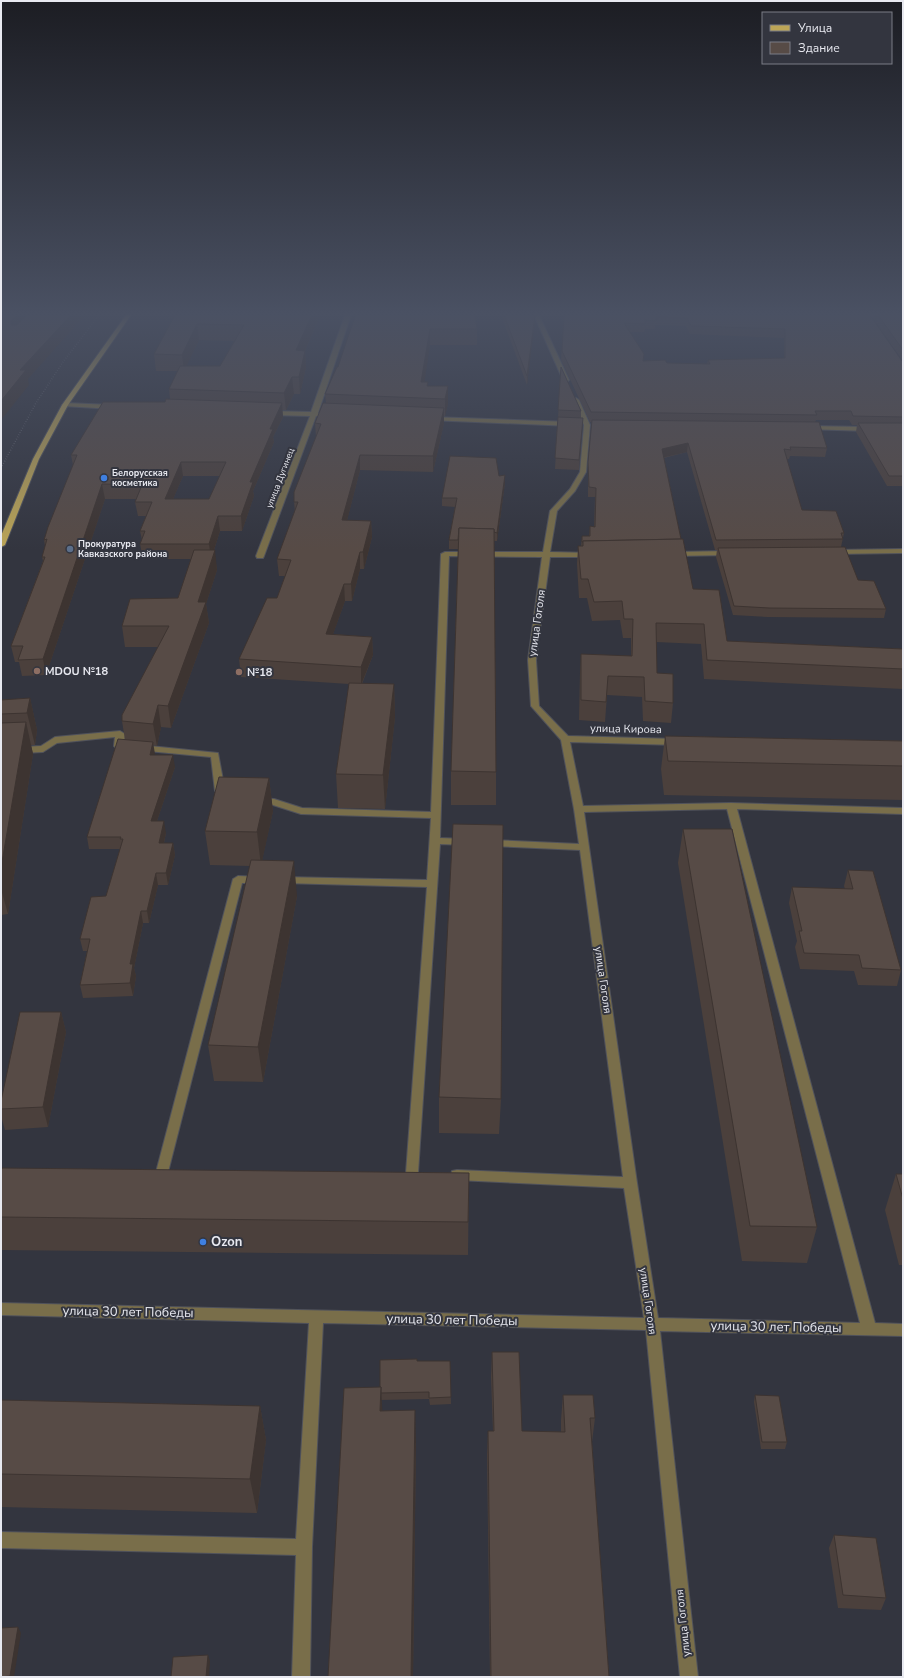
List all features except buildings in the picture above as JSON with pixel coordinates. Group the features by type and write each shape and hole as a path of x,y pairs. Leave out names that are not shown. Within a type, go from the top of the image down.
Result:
{"main road":[{"path":"1,545 36,459 65,405 73,393"}],"street":[{"name":"улица Дугинец","path":"260,556 321,393"},
{"name":"улица Гоголя","path":"575,393 591,425 583,472 573,490 554,511 546,556 532,660 535,706 565,739 579,809 630,1183 652,1324 689,1677"},
{"path":"65,405 120,407"},
{"path":"260,412 338,415"},
{"path":"424,418 591,425"},
{"path":"800,428 879,429"},
{"path":"824,552 903,551"},
{"path":"665,554 736,553"},
{"path":"412,1173 435,841 445,554 546,556 601,555"},
{"path":"1,751 43,748 55,740 120,734 119,746 215,755 221,799 228,799"},
{"name":"улица Кирова","path":"565,739 685,742"},
{"path":"251,801 274,802 301,811 436,815"},
{"path":"579,809 731,806 903,811"},
{"path":"731,806 869,1329"},
{"path":"435,841 584,847"},
{"path":"161,1176 238,879 431,884"},
{"path":"396,1173 428,1174"},
{"path":"443,1174 630,1183"},
{"path":"146,1176 177,1176"},
{"name":"улица 30 лет Победы","path":"1,1309 903,1330"},
{"path":"301,1677 304,1547 316,1317"},
{"path":"1,1540 304,1547"}],"path":[{"path":"1,468 42,393"}],"place":[{"name":"Белорусская косметика","path":"104,478"},
{"name":"Прокуратура Кавказского района","path":"70,549"},
{"name":"MDOU №18","path":"37,671"},
{"name":"№18","path":"239,672"},
{"name":"Ozon","path":"203,1242"}]}
